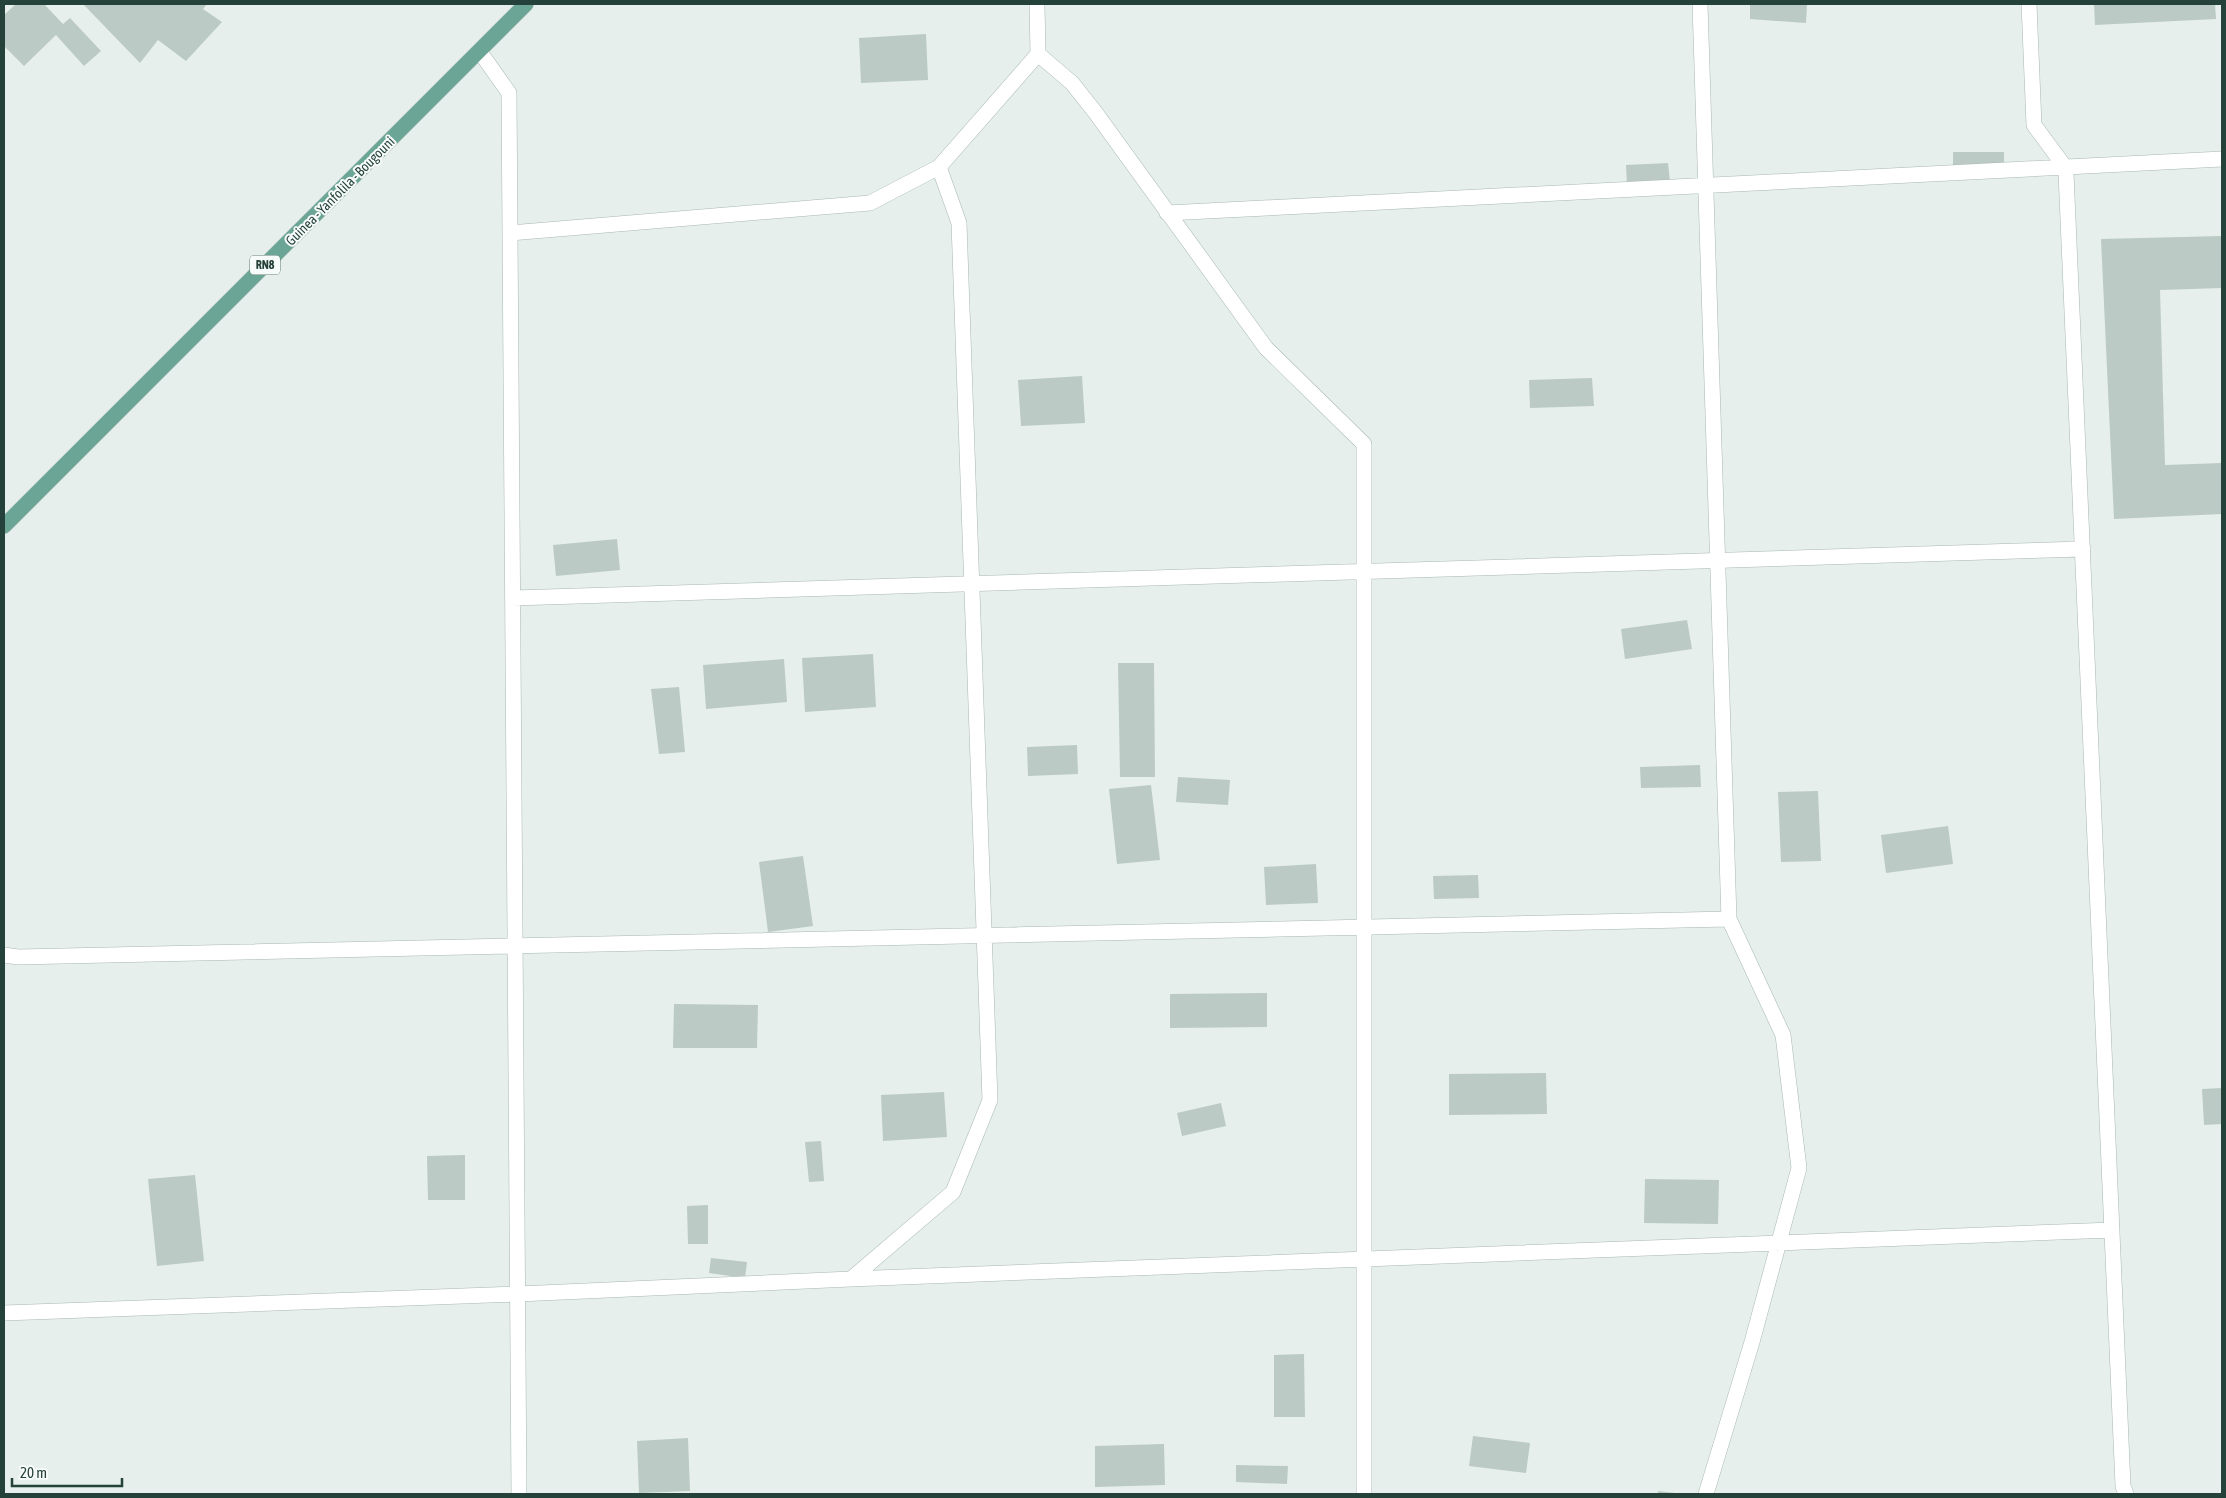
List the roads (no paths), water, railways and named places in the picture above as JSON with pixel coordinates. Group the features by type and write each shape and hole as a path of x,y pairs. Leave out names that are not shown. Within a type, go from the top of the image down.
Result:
{"main road":[{"name":"Guinea - Yanfolila - Bougouni","path":"4,526 526,4"}],"street":[{"path":"510,233 870,203 939,167 1038,54 1037,4"},
{"path":"1700,4 1729,919 1783,1035 1799,1168 1752,1342 1706,1494"},
{"path":"2029,4 2034,125 2065,167 2123,1486 2126,1494"},
{"path":"480,52 509,93 519,1494"},
{"path":"1038,54 1072,83 1266,348 1364,444 1364,1494"},
{"path":"1167,213 2222,159"},
{"path":"851,1279 953,1192 990,1100 959,223 939,167"},
{"path":"513,598 2083,549"},
{"path":"4,955 18,957 1729,919"},
{"path":"4,1313 2112,1230"}]}
